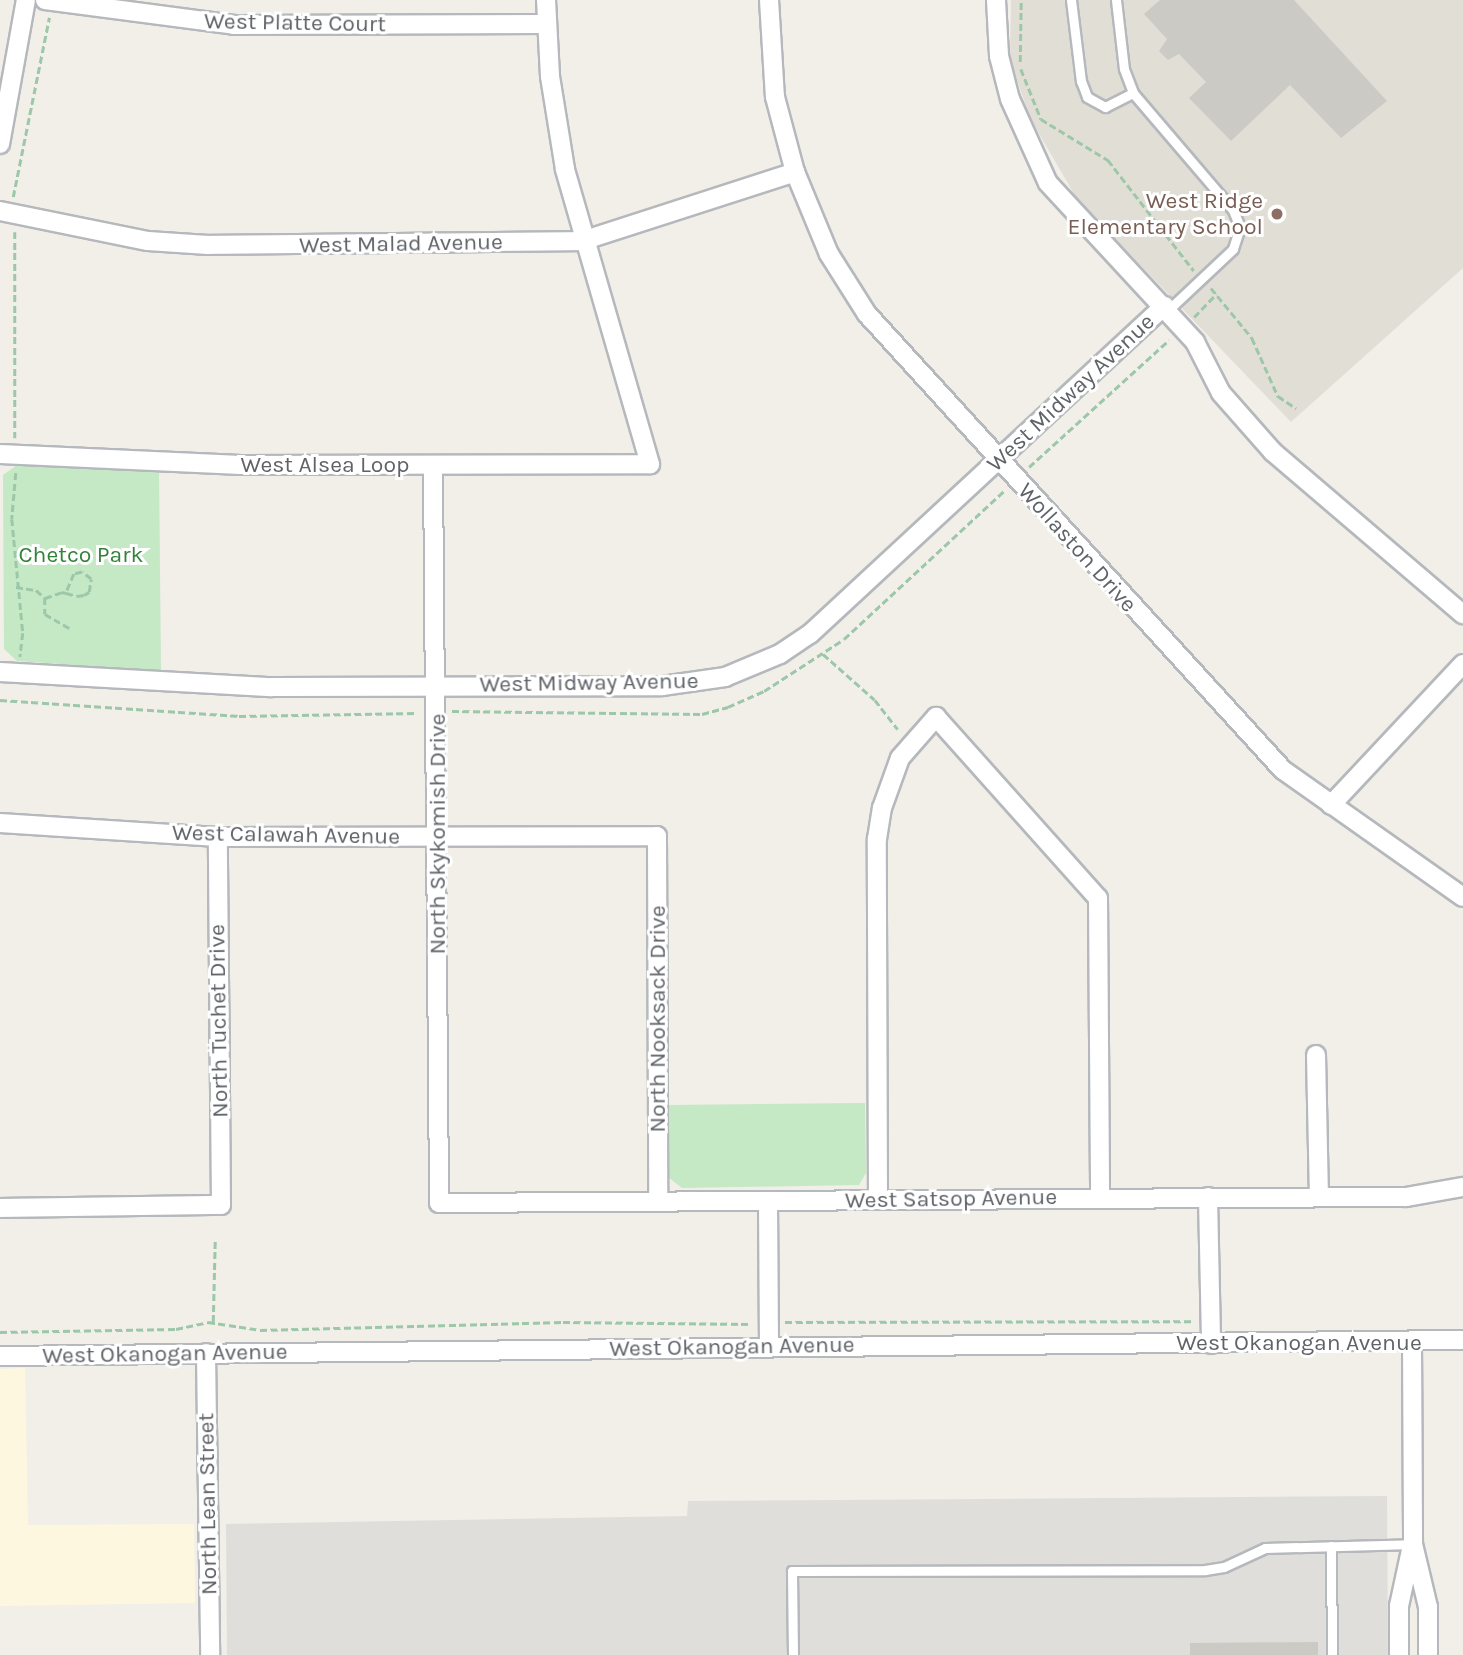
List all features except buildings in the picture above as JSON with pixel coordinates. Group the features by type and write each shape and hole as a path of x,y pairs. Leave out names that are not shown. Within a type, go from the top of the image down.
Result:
{"street":[{"path":"0,144 26,0"},
{"name":"West Platte Court","path":"45,0 234,25 547,24"},
{"path":"546,0 554,114 582,241"},
{"name":"Wollaston Drive","path":"769,0 775,97 795,172 844,283 891,345 1283,770 1463,897"},
{"path":"996,0 999,56 1010,99 1048,183 1183,327 1195,342 1221,393 1273,452 1463,614"},
{"name":"West Malad Avenue","path":"7,212 148,241 208,245 582,241 795,172"},
{"name":"West Alsea Loop","path":"8,454 241,465 650,464 582,241"},
{"name":"West Midway Avenue","path":"0,671 230,686 437,687 662,686 694,683 753,668 810,634 1166,308"},
{"name":"North Skykomish Drive","path":"433,466 437,687 439,1203"},
{"path":"1331,805 1463,664"},
{"path":"878,1200 877,839 882,808 900,758 936,717 1098,898 1100,1198"},
{"name":"West Calawah Avenue","path":"0,823 218,837 657,836"},
{"name":"North Nooksack Drive","path":"657,836 658,1202"},
{"name":"North Tuchet Drive","path":"0,1208 221,1205 218,837"},
{"path":"1316,1055 1319,1197"},
{"name":"West Satsop Avenue","path":"439,1203 1406,1197 1463,1187"},
{"path":"1208,1198 1211,1344"},
{"path":"768,1201 769,1347"},
{"name":"West Okanogan Avenue","path":"0,1356 1412,1343 1463,1340"},
{"path":"1412,1343 1413,1544 1427,1607 1428,1655"},
{"name":"North Lean Street","path":"206,1353 210,1655"},
{"path":"1399,1655 1399,1606 1413,1544"}],"lane":[{"path":"1071,0 1081,81 1087,97 1105,107 1133,93"},
{"path":"1116,0 1124,69 1133,93 1233,210 1240,226 1233,249 1166,308"},
{"path":"793,1655 792,1571 1205,1570 1224,1567 1265,1548 1413,1544"},
{"path":"1331,1546 1332,1655"}],"path":[{"path":"1021,0 1019,61 1041,119 1108,160 1252,338 1278,396 1296,408"},
{"path":"19,672 23,633 16,587 8,454 7,212 52,1"},
{"path":"0,700 239,716 437,712 702,714 764,691 844,639 1216,294"},
{"path":"45,598 66,593 89,592 91,579 82,572 74,574 66,593"},
{"path":"16,587 36,590 45,598 45,614 71,629"},
{"path":"822,654 874,700 898,729"},
{"path":"213,1322 215,1240"},
{"path":"0,1332 176,1329 213,1322 260,1330 564,1322 1191,1321"}],"shaded area":[{"name":"West Ridge Elementary School","path":"1011,0 1463,0 1463,268 1291,422 1077,199 1031,120 1010,61"},
{"path":"25,1368 28,1525 194,1524 195,1603 0,1606 0,1369"},
{"path":"1387,1496 1388,1655 227,1655 226,1524 687,1516 688,1501"}],"green space":[{"name":"Chetco Park","path":"17,465 159,471 161,671 17,661 4,649 3,475"},
{"path":"865,1103 866,1173 859,1185 682,1188 668,1177 668,1105"}],"place":[{"name":"West Ridge Elementary School","path":"1277,214"}]}
